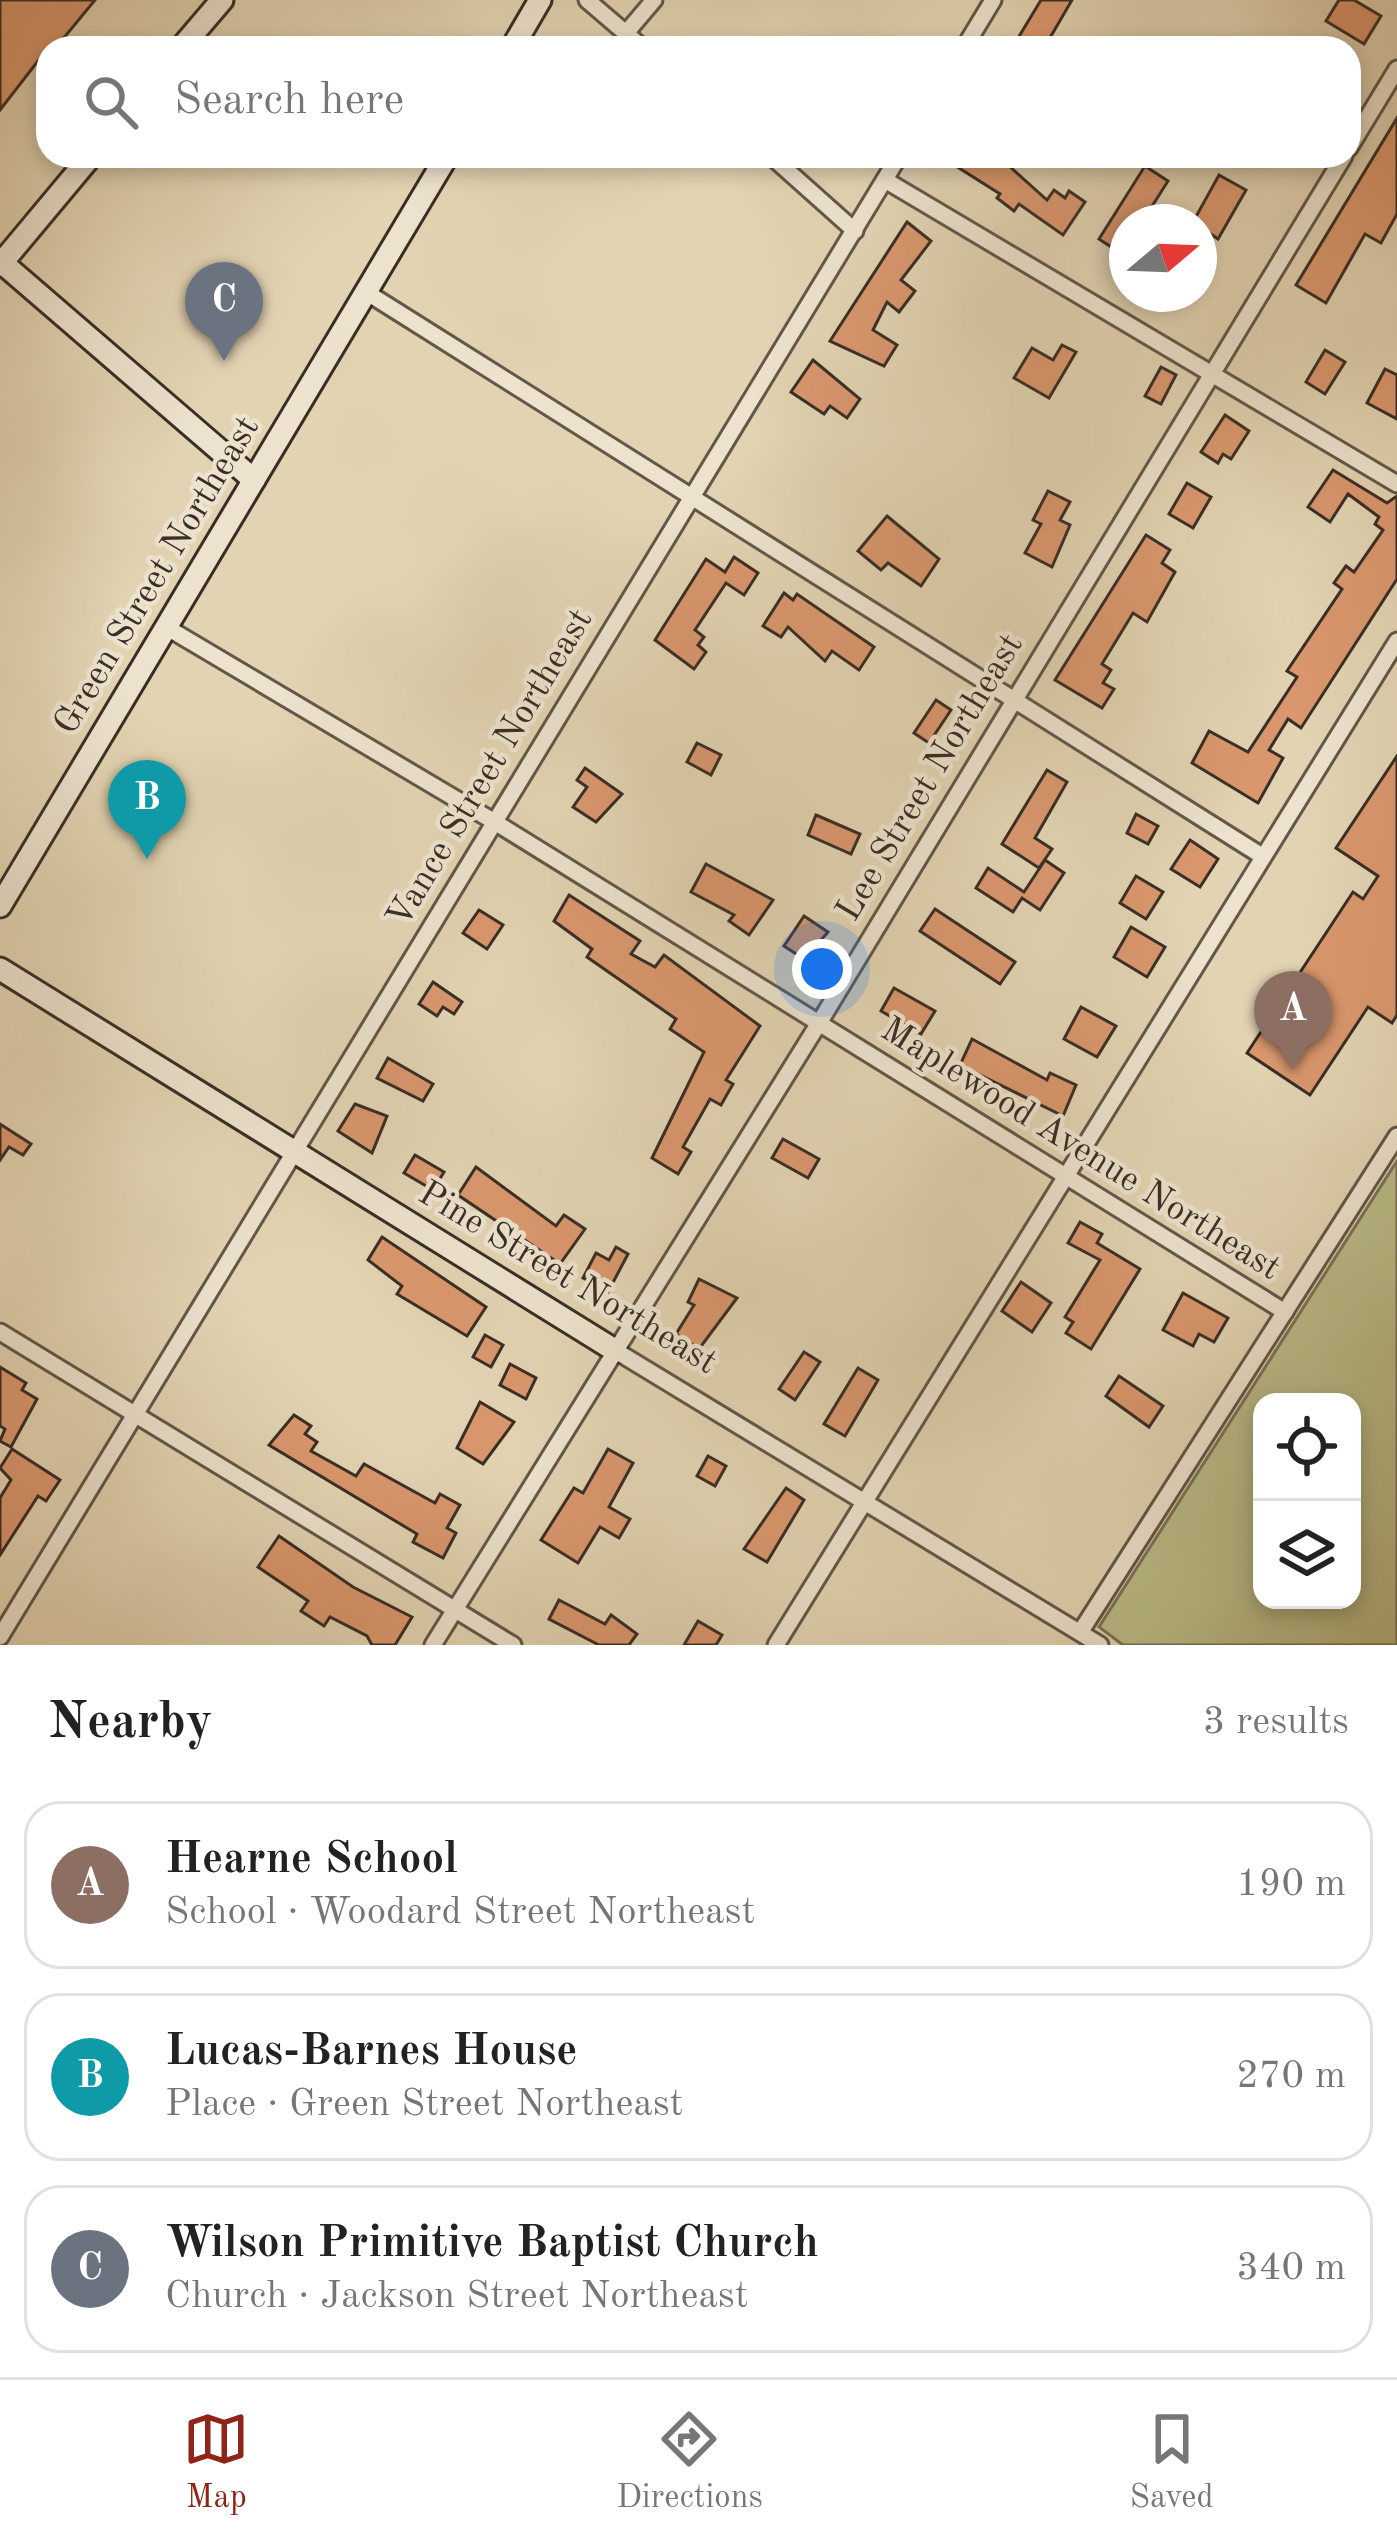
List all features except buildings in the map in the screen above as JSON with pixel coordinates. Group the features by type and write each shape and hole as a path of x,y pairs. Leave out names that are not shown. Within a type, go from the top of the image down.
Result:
{"street":[{"path":"191,36 222,0"},
{"path":"519,36 540,0"},
{"path":"587,0 630,36"},
{"path":"626,33 654,0"},
{"path":"971,36 993,0"},
{"path":"1361,128 1397,69"},
{"path":"81,168 1,263 254,479"},
{"name":"Green Street Northeast","path":"0,906 440,168"},
{"path":"784,168 855,231"},
{"name":"Vance Street Northeast","path":"0,1637 892,168"},
{"name":"Lee Street Northeast","path":"434,1645 819,1024 1337,168"},
{"path":"885,180 1397,484"},
{"path":"366,292 1262,856"},
{"name":"Maplewood Avenue Northeast","path":"166,627 493,820 1285,1312"},
{"path":"776,1645 1397,641"},
{"name":"Pine Street Northeast","path":"0,969 616,1352 867,1499 1100,1645"},
{"path":"1081,1631 1397,1136"},
{"path":"0,1332 513,1645"}],"green space":[{"path":"1397,1161 1397,1645 1123,1645 1099,1627"}],"place":[{"name":"Wilson Primitive Baptist Church","path":"224,361"},
{"name":"Lucas-Barnes House","path":"147,859"},
{"name":"Hearne School","path":"1293,1070"}]}
